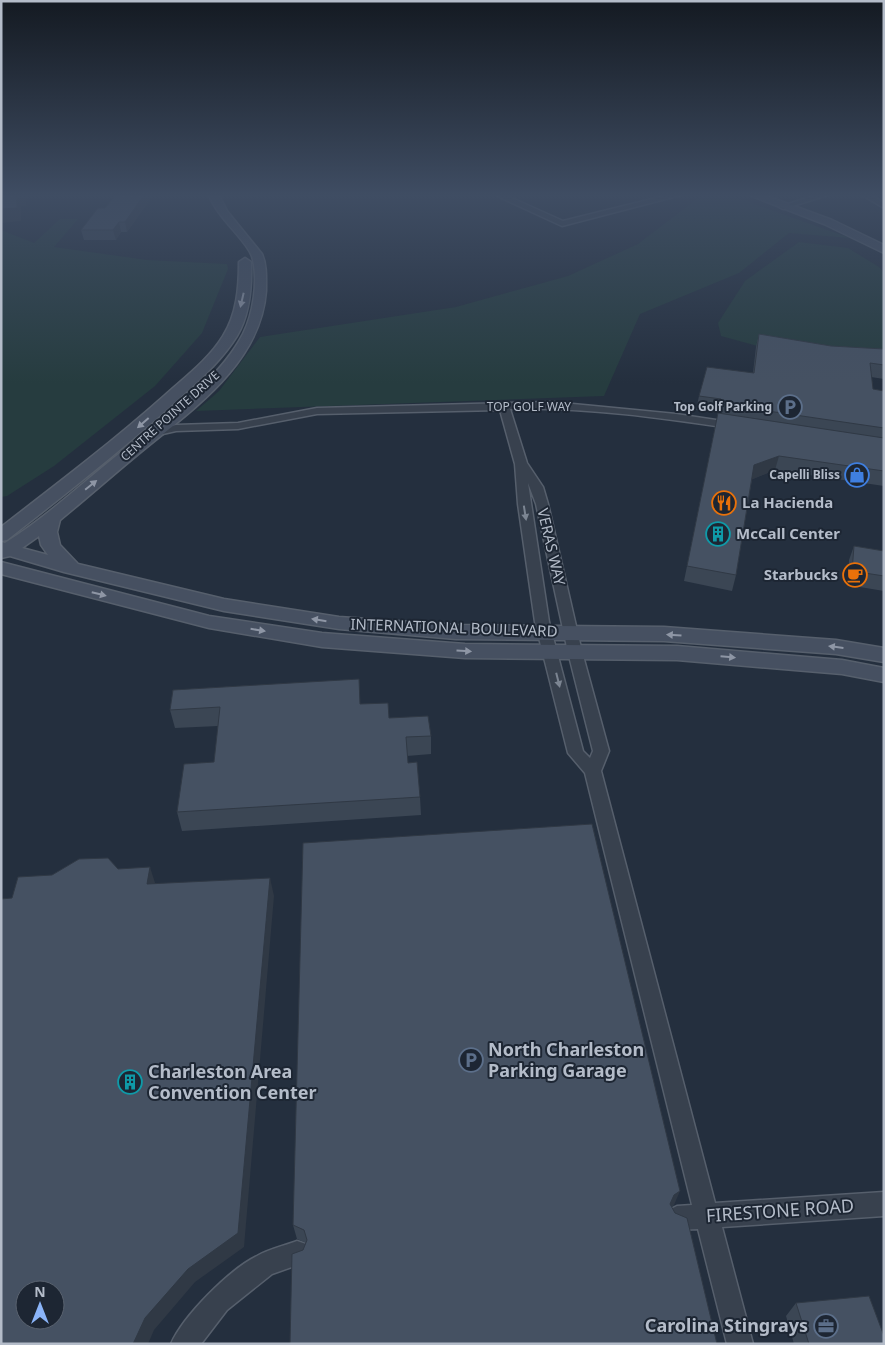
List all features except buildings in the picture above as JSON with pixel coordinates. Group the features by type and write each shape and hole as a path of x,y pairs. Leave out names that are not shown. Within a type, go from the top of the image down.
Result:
{"street":[{"name":"CENTRE POINTE DRIVE","path":"51,507 109,452 194,377 220,350 231,334 246,283 244,258"},
{"name":"CENTRE POINTE DRIVE","path":"3,546 51,507 154,433 214,380 249,334 255,316 260,281 258,258"},
{"name":"TOP GOLF WAY","path":"154,433 176,428 238,426 316,411 561,405 676,417 743,427"},
{"name":"VERAS WAY","path":"504,406 521,464 524,504 542,622 549,642 576,753 593,771 601,751 573,643 542,504 537,488 521,464"},
{"path":"179,412 190,421 203,427"},
{"path":"1,519 51,507 47,532 49,543 67,576 1,581"},
{"name":"INTERNATIONAL BOULEVARD","path":"3,546 67,576"},
{"name":"INTERNATIONAL BOULEVARD","path":"1,568 67,576 224,605 339,623 842,667 884,674"},
{"name":"INTERNATIONAL BOULEVARD","path":"573,643 672,635 836,647 884,655"},
{"path":"593,771 740,1344"},
{"name":"FIRESTONE ROAD","path":"677,1218 884,1204"},
{"path":"184,1344 218,1301 264,1265 296,1253"}],"green space":[{"path":"1,258 131,258 227,264 228,269 202,333 155,386 54,466 7,496 1,497"},
{"path":"608,258 758,258 739,273 640,314 604,396 196,411 219,391 260,337 456,307 568,276"},
{"path":"777,258 864,258 879,267 884,273 884,363 779,352 721,336 718,323 745,281"}],"place":[{"name":"Top Golf Parking","path":"790,407"},
{"name":"Capelli Bliss","path":"857,475"},
{"name":"La Hacienda","path":"724,503"},
{"name":"McCall Center","path":"718,534"},
{"name":"Starbucks","path":"855,575"},
{"name":"North Charleston Parking Garage","path":"471,1060"},
{"name":"Charleston Area Convention Center","path":"130,1082"},
{"name":"Carolina Stingrays","path":"826,1326"}]}
